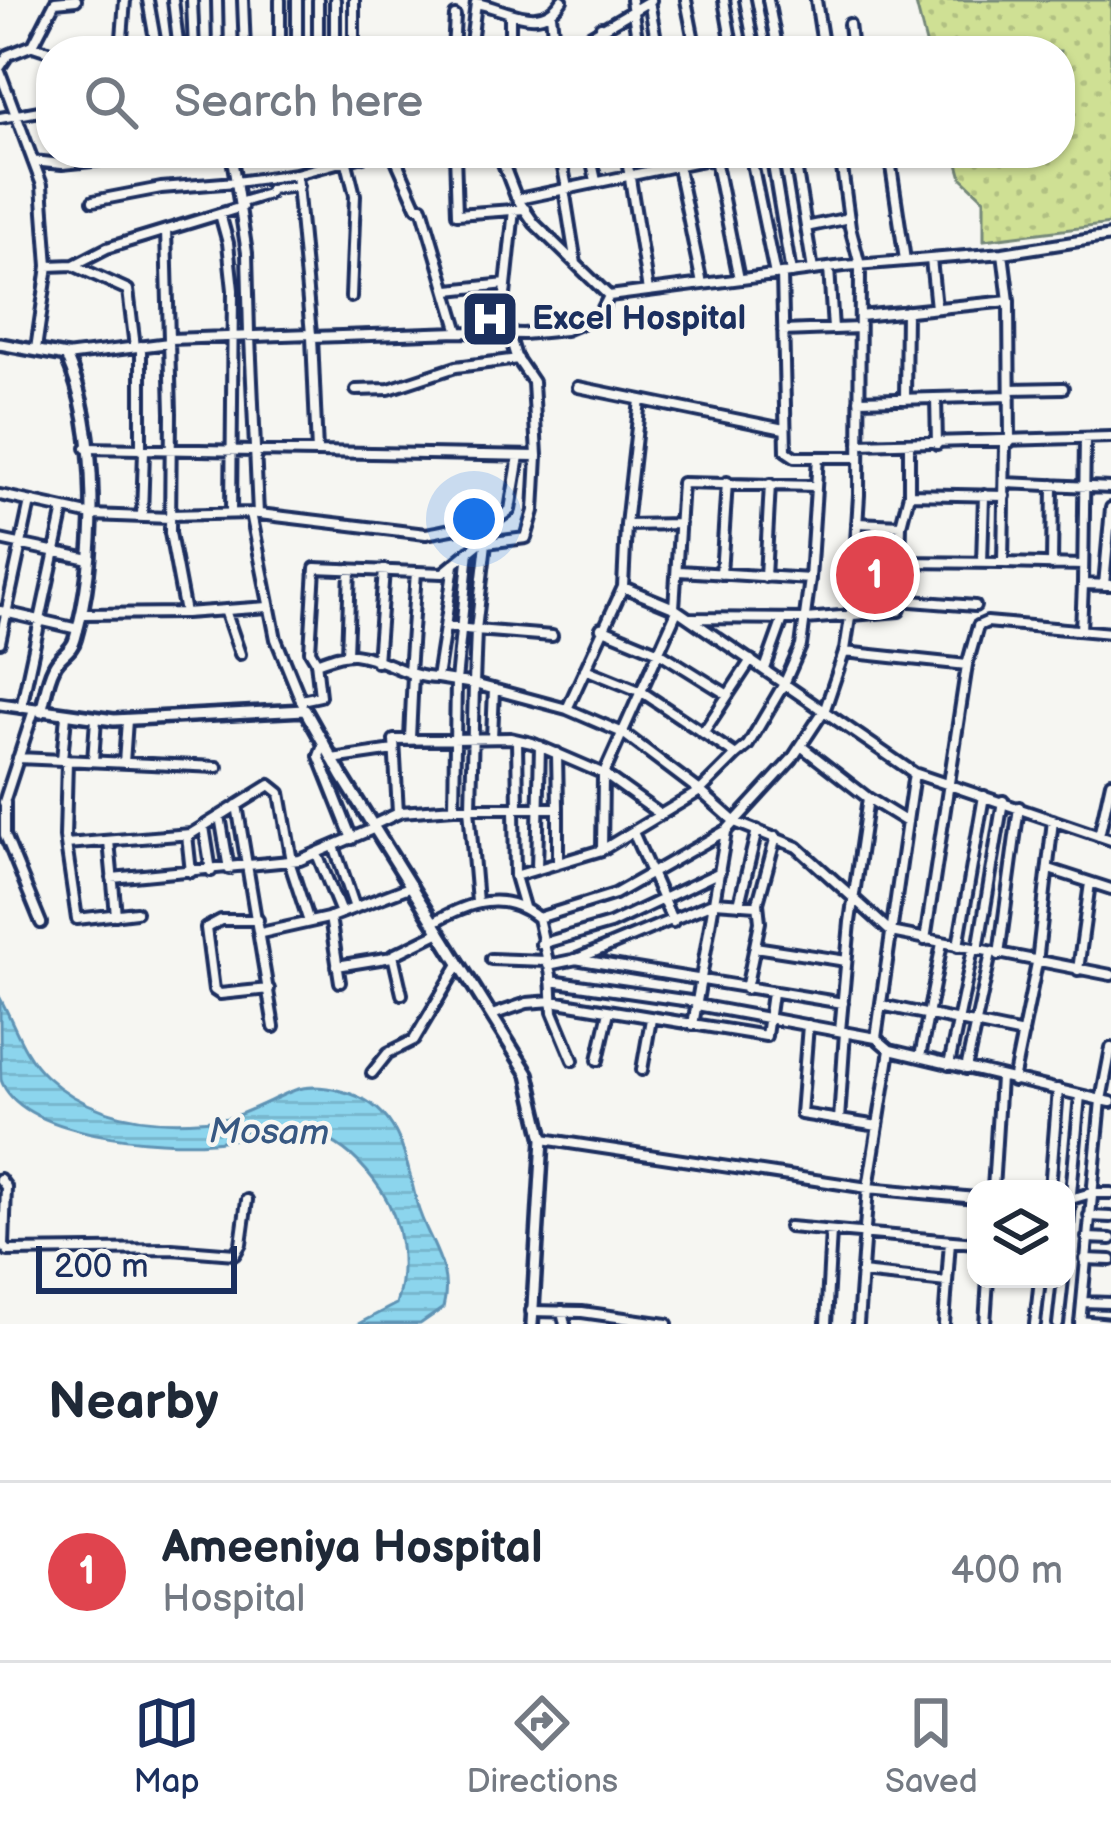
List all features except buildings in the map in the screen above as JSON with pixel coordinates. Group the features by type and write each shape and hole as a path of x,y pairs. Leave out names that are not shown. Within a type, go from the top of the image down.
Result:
{"street":[{"path":"36,36 55,2 76,0"},
{"path":"123,36 125,0"},
{"path":"152,0 156,36"},
{"path":"173,0 177,36"},
{"path":"192,0 193,36"},
{"path":"217,0 218,36"},
{"path":"243,0 244,36"},
{"path":"280,0 280,36"},
{"path":"297,0 297,36"},
{"path":"318,0 318,36"},
{"path":"335,0 335,36"},
{"path":"354,0 354,36"},
{"path":"551,15 562,0"},
{"path":"587,36 632,5 650,0 656,36"},
{"path":"686,0 693,36"},
{"path":"724,0 730,36"},
{"path":"745,0 751,36"},
{"path":"768,0 775,36"},
{"path":"816,0 822,36"},
{"path":"472,36 476,3 510,16 551,15"},
{"path":"632,5 637,36"},
{"path":"551,15 559,36"},
{"path":"454,36 455,16"},
{"path":"510,16 510,36"},
{"path":"849,24 850,36"},
{"path":"601,27 603,36"},
{"path":"31,46 36,37"},
{"path":"36,48 8,55 0,70 42,185 48,266 36,349"},
{"path":"0,118 36,112"},
{"path":"32,161 36,161"},
{"path":"234,168 242,205 255,513 276,639 303,705 332,758 528,1073 543,1139 532,1324"},
{"path":"93,201 324,168"},
{"path":"348,168 355,195 351,297"},
{"path":"400,168 416,207 422,207 459,332"},
{"path":"455,168 457,214 520,210 609,296"},
{"path":"0,495 92,515 255,513 426,534 456,524 487,535 526,538 534,511 537,456 533,382 505,334 506,284 520,210 505,168"},
{"path":"562,168 576,265"},
{"path":"593,168 596,182"},
{"path":"629,168 648,291"},
{"path":"518,199 657,168"},
{"path":"678,168 702,284"},
{"path":"717,168 739,279"},
{"path":"754,168 783,274"},
{"path":"772,168 783,274 784,429 790,455 859,457"},
{"path":"796,168 813,270"},
{"path":"538,918 615,894 727,830 800,746 825,709 844,652 857,524 860,265 843,168"},
{"path":"891,168 905,260"},
{"path":"296,174 312,335 317,452"},
{"path":"48,266 74,265 107,248 220,214 271,189 298,186"},
{"path":"220,214 233,290 231,513"},
{"path":"806,227 849,218"},
{"path":"166,230 170,516 185,613"},
{"path":"609,296 829,268 1003,253 1111,236"},
{"path":"1003,253 1010,393 1003,563"},
{"path":"931,259 936,308"},
{"path":"74,265 128,290 138,347 142,517"},
{"path":"829,268 833,329"},
{"path":"449,290 506,284"},
{"path":"0,344 67,356 230,336 565,330 599,316 609,296"},
{"path":"860,316 1009,301"},
{"path":"905,399 906,311"},
{"path":"783,332 860,328"},
{"path":"41,923 5,835 2,805 55,664 74,647 82,614 92,515 78,382 67,356"},
{"path":"356,390 389,389 455,367 518,359"},
{"path":"578,387 784,429"},
{"path":"859,400 1063,388"},
{"path":"936,398 937,444"},
{"path":"567,709 623,587 640,400"},
{"path":"859,444 1111,436"},
{"path":"1081,630 1084,438"},
{"path":"909,444 899,600 975,606"},
{"path":"86,448 537,456"},
{"path":"0,704 66,716 127,720 303,705 320,696 310,651 315,568 443,573 509,510 519,456"},
{"path":"515,875 602,850 700,791 748,745 800,646 810,579 818,457"},
{"path":"721,574 727,482"},
{"path":"602,850 604,774 676,609 682,483 816,486"},
{"path":"1006,483 1111,488"},
{"path":"765,577 770,484"},
{"path":"1052,565 1053,485"},
{"path":"909,494 1005,496"},
{"path":"982,563 984,495"},
{"path":"0,642 30,502"},
{"path":"1083,584 1108,585 1111,508"},
{"path":"21,708 64,509"},
{"path":"626,525 680,524"},
{"path":"857,524 901,525"},
{"path":"476,902 471,738 487,535"},
{"path":"0,539 89,559"},
{"path":"454,808 456,681 469,551"},
{"path":"900,562 1084,566"},
{"path":"437,678 454,564"},
{"path":"347,654 350,569"},
{"path":"377,662 384,570"},
{"path":"679,571 810,579"},
{"path":"410,738 416,572"},
{"path":"623,587 676,609 914,773 1111,841"},
{"path":"688,618 850,616 899,610 904,600"},
{"path":"82,614 268,607"},
{"path":"225,610 239,654"},
{"path":"3,611 78,629"},
{"path":"765,669 783,619"},
{"path":"925,940 947,784 978,626 987,622 1111,633"},
{"path":"445,627 551,636"},
{"path":"601,628 659,652 728,694"},
{"path":"844,652 968,665"},
{"path":"316,663 347,654 411,674 494,688 567,709 623,733 735,822 797,847 891,932 1111,976"},
{"path":"704,733 751,659"},
{"path":"585,669 642,692 736,755"},
{"path":"492,738 494,688"},
{"path":"66,716 66,844 77,920 136,912"},
{"path":"94,761 96,718"},
{"path":"124,763 127,720"},
{"path":"398,813 394,740 492,738 557,752 604,774 661,815"},
{"path":"517,740 515,875 524,907"},
{"path":"324,743 319,756 352,838"},
{"path":"537,869 540,746"},
{"path":"800,746 907,822"},
{"path":"332,758 394,750"},
{"path":"557,752 558,863"},
{"path":"18,758 217,767"},
{"path":"876,1038 914,773"},
{"path":"66,844 188,835 265,786 278,788 291,861 309,922"},
{"path":"1099,836 1110,788"},
{"path":"958,946 984,796"},
{"path":"838,1121 846,961 868,798"},
{"path":"950,1065 1003,802"},
{"path":"237,805 274,1027"},
{"path":"966,1070 995,954 1018,806"},
{"path":"112,878 291,861 317,854 398,813 558,808"},
{"path":"220,816 229,869"},
{"path":"1012,1081 1037,963 1053,820"},
{"path":"204,827 211,871"},
{"path":"692,1025 727,830"},
{"path":"740,904 757,830"},
{"path":"633,832 673,922"},
{"path":"188,835 191,872"},
{"path":"746,989 760,918 758,905 776,837"},
{"path":"109,841 116,915"},
{"path":"334,846 355,908"},
{"path":"317,854 335,915 340,982"},
{"path":"1049,869 1111,890"},
{"path":"542,944 606,926 720,872"},
{"path":"1078,970 1090,883"},
{"path":"261,933 335,915 412,886"},
{"path":"338,966 392,957 476,902 524,907 538,918 554,1016 573,1060"},
{"path":"490,959 548,963 575,959 715,902 758,905"},
{"path":"258,920 221,920 208,925 208,953 215,992 268,989"},
{"path":"920,1057 942,943"},
{"path":"754,946 846,961"},
{"path":"392,957 403,994"},
{"path":"575,959 843,1003"},
{"path":"372,1073 388,1053 412,1042 459,964"},
{"path":"551,980 876,1038 890,1049 966,1070 1106,1101"},
{"path":"492,1015 527,1003 552,1001 766,1036 772,993"},
{"path":"880,1005 1023,1034"},
{"path":"598,1060 609,1011"},
{"path":"642,1070 652,1018"},
{"path":"808,1025 800,1111 806,1117 878,1126"},
{"path":"1111,1048 1091,1193 1080,1323 1111,1324"},
{"path":"858,1324 868,1188 890,1049"},
{"path":"994,1180 1000,1078"},
{"path":"1051,1180 1058,1090"},
{"path":"1070,1180 1080,1095"},
{"path":"543,1139 868,1188 967,1197"},
{"path":"0,1179 7,1187 4,1246 8,1251 235,1254 248,1200"},
{"path":"1075,1197 1111,1193"},
{"path":"1089,1216 1111,1216"},
{"path":"789,1227 967,1242"},
{"path":"826,1324 831,1231"},
{"path":"1087,1238 1111,1239"},
{"path":"944,1324 950,1240"},
{"path":"1085,1258 1111,1260"},
{"path":"862,1273 947,1282"},
{"path":"985,1324 987,1288"},
{"path":"1035,1324 1039,1288"},
{"path":"1058,1324 1062,1288"},
{"path":"1082,1302 1111,1303"},
{"path":"530,1311 667,1324"},
{"path":"562,1311 565,1324"}],"green space":[{"path":"915,0 1111,0 1111,224 984,240 984,199 962,178 959,168 1075,168 1075,36 924,36"}],"water":[{"name":"Mosam","path":"0,998 38,1068 65,1091 109,1112 156,1121 228,1118 312,1087 341,1091 376,1107 388,1119 403,1150 421,1217 442,1266 443,1308 420,1324 358,1324 396,1304 401,1245 381,1190 355,1159 330,1141 294,1132 212,1142 128,1139 64,1126 14,1099 1,1080"}],"place":[{"name":"Excel Hospital","path":"490,319"},
{"name":"Ameeniya Hospital","path":"875,575"}]}
